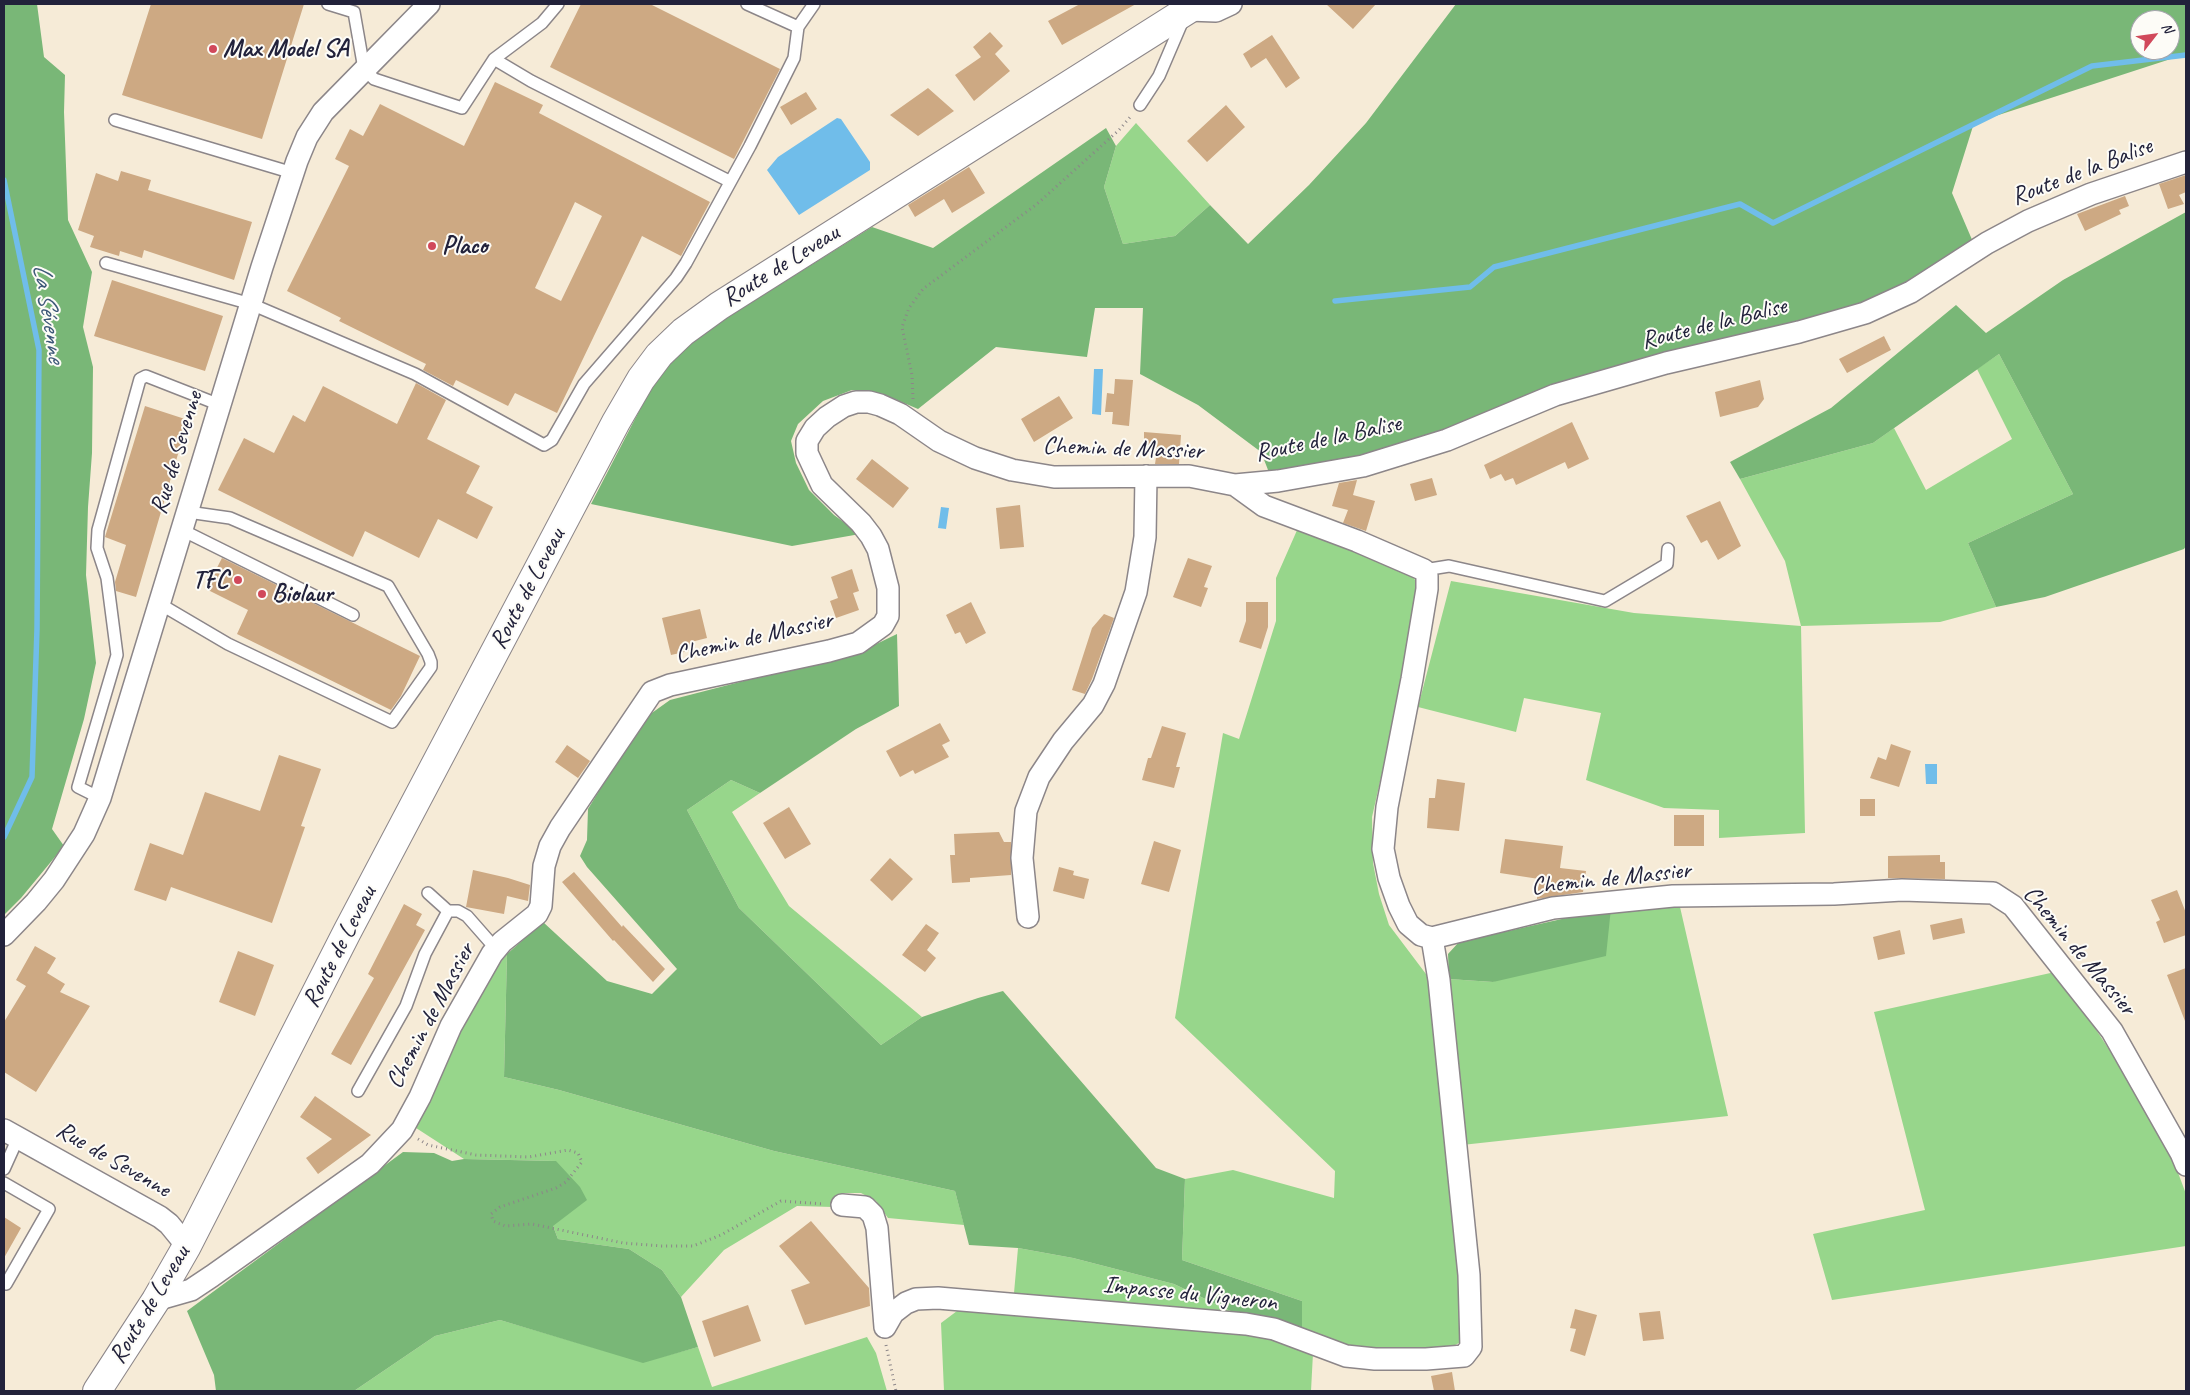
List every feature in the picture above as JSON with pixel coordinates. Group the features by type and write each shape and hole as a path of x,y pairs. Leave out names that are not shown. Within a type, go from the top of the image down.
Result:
{"street":[{"name":"Rue de Sevenne","path":"4,935 54,880 84,834 100,798 251,304 293,173 307,137 323,112 429,4"},
{"path":"1190,6 1216,11 1231,4"},
{"name":"Route de Leveau","path":"97,1391 156,1300 187,1246 347,932 607,440 641,379 659,355 683,332 719,306 1190,6"},
{"name":"Route de la Balise","path":"1235,485 1278,481 1363,466 1447,440 1555,395 1666,363 1799,332 1865,313 1911,292 1988,243 2028,221 2091,194 2151,172 2186,162"},
{"name":"Chemin de Massier","path":"156,1300 191,1290 212,1276 370,1164 402,1130 420,1097 450,1026 496,949 537,914 541,906 544,866 550,846 652,692 698,678 858,643 883,625 888,616 889,601 888,588 878,549 872,536 861,523 822,485 808,453 807,441 815,428 827,417 844,406 856,402 869,402 880,405 974,458 1012,470 1054,476 1189,476 1235,485 1264,506 1357,541 1424,570"},
{"path":"1028,918 1022,858 1026,812 1040,777 1063,741 1093,705 1104,684 1136,592 1145,537 1146,476"},
{"path":"1424,570 1427,576 1427,589 1412,679 1386,807 1384,849 1389,878 1408,924 1421,935 1432,938"},
{"name":"Chemin de Massier","path":"1432,938 1553,908 1664,897 1834,894 1902,890 1993,893 2013,906 2112,1031 2181,1153 2186,1166"},
{"name":"Impasse du Vigneron","path":"885,1326 893,1314 906,1303 938,1298 1246,1324 1274,1329 1346,1356 1375,1359 1418,1359 1464,1356 1471,1347 1469,1275 1440,980 1432,938"},
{"name":"Rue de Sevenne","path":"11,1134 160,1217 169,1224 187,1246"},
{"path":"842,1206 865,1207 873,1215 877,1228 885,1326"}],"lane":[{"path":"328,4 356,8 364,69 374,79 462,108 494,59 542,23 558,4"},
{"path":"746,4 798,27"},
{"path":"106,262 251,304 416,374 544,445 552,440 584,384 676,278 686,263 729,181 750,146 794,58 798,27 814,4"},
{"path":"1140,105 1159,76 1190,6"},
{"path":"494,59 531,81 729,181"},
{"path":"115,120 293,173"},
{"path":"100,798 78,787 117,656 107,578 97,548 98,530 140,379 146,376 220,405"},
{"path":"160,604 228,644 392,722 431,667 432,662 428,654 388,586 230,518 185,521"},
{"path":"185,521 353,615"},
{"path":"1424,570 1448,566 1605,601 1667,564 1668,549"},
{"path":"428,893 448,911 458,912 467,916 496,949"},
{"path":"358,1091 406,1006 425,954 448,911"},
{"path":"4,1169 11,1134"},
{"path":"4,1183 49,1209 6,1284"}],"path":[{"path":"913,422 912,375 902,327 909,308 923,289 1036,204 1119,130 1140,105"},
{"path":"402,1130 428,1144 476,1155 528,1157 568,1150 578,1153 582,1162 566,1182 556,1188 500,1207 491,1214 493,1221 505,1226 532,1224 623,1242 662,1246 694,1246 721,1235 781,1201 842,1206"},
{"path":"885,1326 886,1344 896,1391"}],"green space":[{"path":"4,4 37,4 44,57 65,75 64,112 68,220 92,272 83,327 93,367 92,453 86,575 96,663 84,719 52,829 64,846 21,898 4,915"},
{"path":"1456,4 2186,4 2186,54 2180,56 2180,10 2130,10 2130,60 2168,60 1974,123 1952,193 1973,242 1890,295 1495,411 1394,448 1322,467 1270,475 1261,452 1198,405 1140,374 1143,308 1095,308 1087,357 996,347 918,409 883,394 852,390 823,401 798,424 791,441 796,463 809,490 834,515 860,534 792,546 591,504 650,390 670,363 690,344 734,313 872,227 933,248 1106,128 1116,146 1104,187 1123,244 1175,236 1210,205 1248,244 1309,185 1366,123"},
{"path":"1136,123 1210,205 1175,236 1123,244 1104,187 1116,146"},
{"path":"2186,212 2186,546 2184,549 2045,597 1996,607 1968,543 2073,494 1999,354 1873,443 1740,479 1730,462 1831,408 1956,305 1986,333 2063,280"},
{"path":"1999,354 2073,494 1968,543 1996,607 1940,622 1801,626 1785,561 1740,479 1873,443 1894,428 1926,490 2012,439 1977,369"},
{"path":"1298,528 1410,573 1418,584 1422,597 1372,817 1373,863 1379,894 1389,925 1429,978 1463,1288 1463,1341 1449,1348 1356,1352 1302,1332 1302,1301 1182,1260 1185,1179 1233,1170 1334,1198 1335,1171 1175,1018 1223,733 1239,739 1276,621 1276,578"},
{"path":"1451,581 1634,613 1801,626 1805,833 1719,838 1719,810 1664,808 1586,780 1601,713 1524,698 1516,732 1418,707"},
{"path":"897,634 899,706 856,729 760,793 731,780 687,810 739,908 881,1045 922,1017 1003,991 1156,1168 1185,1179 1182,1260 1302,1301 1302,1332 1239,1315 1174,1284 1073,1258 1018,1248 969,1245 955,1191 774,1151 559,1090 504,1077 507,954 543,922 607,981 652,994 677,969 587,867 580,856 587,840 588,809 642,720 670,700 864,650"},
{"path":"731,780 760,793 732,812 789,906 922,1017 881,1045 739,908 687,810"},
{"path":"1680,907 1728,1116 1462,1145 1449,979 1493,982 1611,908"},
{"path":"1611,908 1606,956 1493,982 1449,979 1448,954 1459,942"},
{"path":"507,954 504,1077 559,1090 774,1151 955,1191 964,1225 888,1218 876,1201 861,1193 843,1193 833,1207 797,1206 724,1250 681,1297 662,1270 629,1249 558,1239 553,1226 556,1161 464,1159 413,1126 477,993"},
{"path":"2055,972 2137,1092 2174,1162 2186,1194 2186,1246 1832,1300 1813,1234 1925,1210 1874,1012"},
{"path":"403,1152 434,1153 452,1161 464,1159 556,1161 580,1187 587,1200 553,1226 558,1239 629,1249 662,1270 681,1297 698,1347 643,1363 500,1320 435,1336 354,1391 216,1391 214,1375 187,1311"},
{"path":"1018,1248 1073,1258 1174,1284 1239,1315 1136,1307 1014,1293"},
{"path":"961,1308 1245,1330 1313,1353 1311,1391 944,1391 941,1323"},
{"path":"500,1320 643,1362 698,1347 712,1387 867,1337 876,1353 887,1391 354,1391 435,1336"}],"water":[{"path":"837,118 841,119 870,162 870,170 799,215 767,170 778,157"},
{"path":"1094,369 1103,369 1101,415 1092,414"},
{"path":"941,507 949,508 946,529 938,528"},
{"path":"1925,764 1937,764 1937,784 1926,784"}],"building":[{"name":"Max Model SA","path":"151,4 304,4 262,139 122,95"},
{"path":"581,4 650,4 780,69 734,159 550,67"},
{"path":"1080,4 1136,4 1062,45 1048,21"},
{"path":"1326,4 1376,4 1353,29"},
{"path":"990,32 1003,46 995,54 1010,71 974,101 955,75 981,57 973,47"},
{"path":"1272,35 1300,78 1286,88 1266,58 1251,68 1243,54"},
{"name":"Placo","path":"495,82 543,105 539,113 710,202 681,256 642,236 557,413 515,393 508,406 456,380 453,386 423,370 426,364 339,321 341,318 287,291 349,166 335,159 350,129 363,136 380,104 464,146","holes":["575,202 602,216 561,301 535,288"]},
{"path":"928,88 954,111 918,136 890,115"},
{"path":"806,92 817,109 791,125 780,107"},
{"path":"1226,105 1245,127 1207,162 1187,141"},
{"path":"969,167 985,193 952,213 944,199 915,217 908,205"},
{"path":"121,171 151,180 148,190 252,222 234,280 144,250 142,258 120,251 119,256 90,247 94,236 78,230 96,173 118,181"},
{"path":"2186,175 2186,192 2179,195 2184,204 2168,209 2159,184"},
{"path":"2125,196 2129,206 2119,210 2121,214 2085,231 2077,214"},
{"path":"112,280 223,316 205,371 94,336"},
{"path":"1884,336 1891,350 1847,373 1839,359"},
{"path":"1115,379 1133,380 1129,426 1112,424 1113,412 1105,412 1107,393 1114,394"},
{"path":"1760,380 1764,399 1758,407 1720,417 1715,392"},
{"path":"416,383 446,400 427,439 480,466 466,493 493,507 477,539 438,519 419,558 365,531 353,557 218,490 244,438 274,453 293,415 305,422 323,386 397,424"},
{"path":"1059,396 1073,418 1034,442 1021,419"},
{"path":"145,406 188,420 136,597 116,591 115,582 126,545 105,537"},
{"path":"1572,422 1589,459 1568,469 1565,462 1516,485 1513,478 1505,481 1501,474 1490,479 1484,465"},
{"path":"1144,432 1181,435 1179,464 1155,464 1157,451 1144,450"},
{"path":"872,459 909,488 893,508 856,479"},
{"path":"1432,478 1437,495 1415,501 1410,484"},
{"path":"1357,480 1353,495 1375,501 1366,531 1343,523 1348,510 1332,506 1339,483"},
{"path":"1720,501 1741,546 1718,560 1707,540 1701,543 1686,516"},
{"path":"1020,505 1024,547 1000,549 996,508"},
{"path":"222,558 420,656 401,696 391,710 237,634 248,610 206,589"},
{"path":"1188,558 1212,566 1204,587 1208,588 1201,607 1173,597"},
{"path":"852,569 859,591 853,593 859,610 836,618 830,601 838,598 831,577"},
{"path":"971,602 986,633 966,644 960,632 955,634 946,615"},
{"path":"1246,602 1268,602 1268,627 1261,649 1239,642 1246,621"},
{"path":"700,609 707,638 691,642 693,650 671,655 662,618"},
{"path":"1104,614 1114,618 1092,679 1085,694 1072,690 1092,628"},
{"path":"940,723 950,741 942,745 949,757 915,774 913,770 900,777 886,751"},
{"path":"1162,726 1186,733 1176,767 1180,767 1174,788 1142,780 1148,758 1151,758"},
{"path":"1891,744 1911,751 1899,787 1870,778 1878,757 1886,760"},
{"path":"567,745 590,761 578,778 555,762"},
{"path":"279,755 321,769 301,826 305,827 272,923 171,887 166,901 134,890 150,843 183,855 205,792 260,811"},
{"path":"1437,779 1465,783 1459,831 1427,828 1429,798 1435,798"},
{"path":"1860,799 1875,799 1875,816 1860,816"},
{"path":"789,807 811,844 785,859 763,823"},
{"path":"1674,815 1704,815 1704,846 1674,846"},
{"path":"999,832 1004,842 1011,842 1011,875 970,878 970,882 952,883 950,855 955,855 954,834"},
{"path":"1505,839 1563,846 1560,868 1586,871 1583,892 1537,899 1539,879 1500,873"},
{"path":"1154,841 1181,850 1169,892 1141,884"},
{"path":"1940,855 1940,862 1945,862 1945,879 1888,878 1888,856"},
{"path":"890,858 913,879 892,901 870,880"},
{"path":"1059,867 1074,871 1073,875 1089,879 1084,899 1053,891"},
{"path":"473,870 530,885 528,901 507,896 504,914 466,907"},
{"path":"574,872 622,927 623,925 665,969 653,982 613,941 562,882"},
{"path":"2177,890 2186,913 2186,935 2164,943 2156,922 2160,920 2151,900"},
{"path":"404,904 422,914 416,925 425,930 351,1065 331,1054 374,978 368,974"},
{"path":"1962,918 1965,933 1933,940 1930,925"},
{"path":"926,924 939,933 927,950 936,958 925,972 902,955"},
{"path":"1900,930 1905,954 1878,960 1873,937"},
{"path":"35,946 56,958 47,973 65,984 60,992 90,1006 36,1092 4,1072 4,1022 26,986 16,980"},
{"path":"238,951 274,965 255,1016 219,1002"},
{"path":"2186,968 2186,1021 2185,1021 2167,975"},
{"path":"315,1096 371,1135 318,1174 306,1158 332,1139 300,1117"},
{"path":"4,1217 21,1228 4,1258"},
{"path":"811,1221 869,1288 870,1306 805,1325 791,1290 810,1283 779,1246"},
{"path":"748,1305 761,1341 714,1357 702,1321"},
{"path":"1575,1309 1597,1315 1585,1356 1570,1351 1576,1329 1570,1328"},
{"path":"1660,1311 1664,1339 1643,1341 1639,1313"},
{"path":"1452,1372 1455,1391 1434,1391 1431,1376"}],"waterway":[{"path":"1335,301 1470,287 1494,267 1740,204 1773,223 2092,66 2186,55"},
{"name":"La Sévenne","path":"4,180 39,350 37,629 32,777 4,837"}],"place":[{"name":"Max Model SA","path":"213,49"},
{"name":"Placo","path":"432,246"},
{"name":"TFC","path":"238,580"},
{"name":"Biolaur","path":"262,594"}]}
